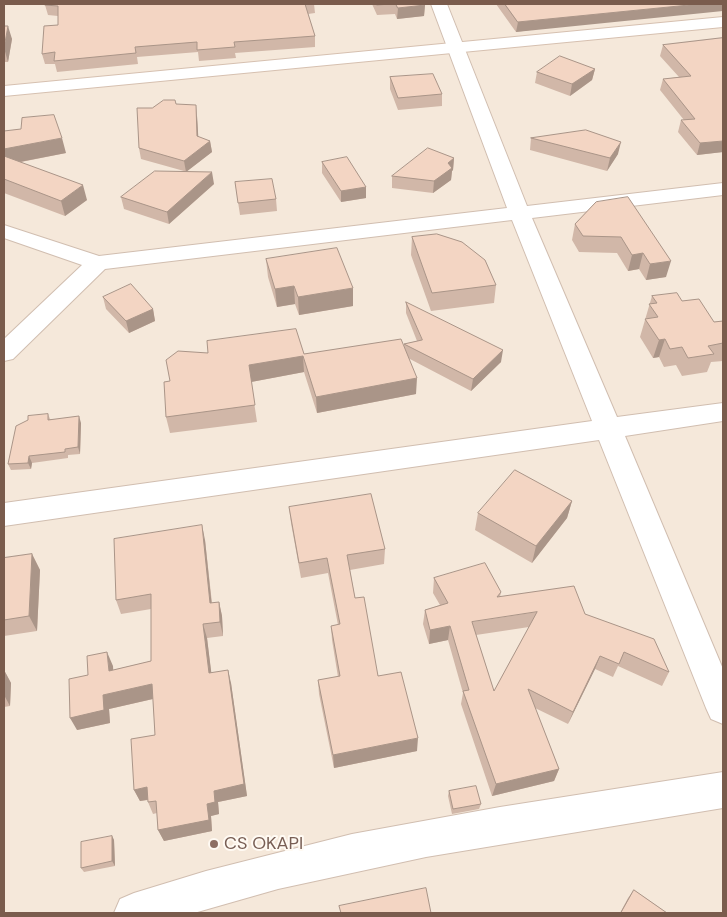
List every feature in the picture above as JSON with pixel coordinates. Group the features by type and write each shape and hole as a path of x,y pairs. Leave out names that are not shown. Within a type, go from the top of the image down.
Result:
{"street":[{"path":"440,4 519,212 723,708"},
{"path":"4,91 723,22"},
{"path":"4,231 98,263 723,189"},
{"path":"4,353 98,263"},
{"path":"4,515 723,412"},
{"path":"134,913 200,890 406,840 723,790"}],"shaded area":[{"path":"4,4 723,4 723,913 4,913"}],"building":[{"path":"45,4 305,4 315,36 234,42 235,47 197,50 197,42 135,47 136,53 54,61 55,52 42,54 44,26 58,25 58,6"},
{"path":"396,4 424,4 425,5 398,8"},
{"path":"505,4 699,4 518,22"},
{"path":"4,26 8,26 4,48"},
{"path":"723,38 723,141 700,143 681,120 695,119 663,79 691,76 663,45"},
{"path":"560,56 595,69 572,84 537,72"},
{"path":"433,74 442,94 398,98 390,77"},
{"path":"164,100 175,100 176,104 196,105 197,136 210,141 184,161 139,148 137,108 152,108"},
{"path":"54,115 62,138 4,149 4,131 21,129 22,118"},
{"path":"586,130 621,142 610,158 531,138"},
{"path":"428,148 454,158 448,163 452,168 434,181 392,176"},
{"path":"4,156 83,185 61,201 4,179"},
{"path":"347,157 366,187 341,191 322,162"},
{"path":"155,171 212,172 167,212 121,197"},
{"path":"272,179 276,199 238,203 235,182"},
{"path":"628,197 671,261 650,264 643,253 632,255 621,237 583,236 575,224 596,202"},
{"path":"437,234 462,242 485,260 496,285 432,293 412,237"},
{"path":"337,248 353,288 298,297 294,286 275,289 266,259"},
{"path":"131,284 153,309 126,321 103,297"},
{"path":"677,293 682,301 699,299 714,322 723,321 723,343 708,346 714,354 688,358 682,347 670,349 665,339 659,340 645,319 658,317 649,304 657,303 652,296"},
{"path":"406,302 503,350 473,379 404,344 422,340"},
{"path":"296,329 304,354 401,339 417,378 316,397 303,356 249,365 255,405 166,417 164,382 170,381 166,360 178,351 208,353 207,341"},
{"path":"48,414 48,420 79,416 78,447 65,449 65,452 29,456 28,463 8,464 16,426 28,420 28,416"},
{"path":"515,470 572,501 536,546 478,513"},
{"path":"371,494 385,549 347,555 355,598 364,597 378,676 401,672 418,738 333,755 318,680 340,676 331,626 340,624 327,558 299,563 289,507"},
{"path":"202,525 210,603 219,602 220,622 203,624 209,673 228,670 244,784 214,791 215,802 207,804 209,820 158,830 156,801 148,802 147,787 134,790 131,739 155,735 152,684 103,695 104,710 70,718 69,679 88,675 87,656 107,652 109,671 151,661 151,594 116,600 114,539"},
{"path":"32,554 29,616 4,620 4,558"},
{"path":"485,563 501,592 497,597 574,586 585,614 654,639 669,672 624,652 619,664 600,656 573,712 528,689 559,769 496,784 463,691 469,690 450,626 430,630 425,610 448,603 434,578","holes":["537,612 494,691 472,622"]},
{"path":"476,786 481,804 453,809 449,791"},
{"path":"112,836 112,861 81,868 81,842"},
{"path":"426,888 431,913 341,913 339,906"},
{"path":"634,890 667,913 621,913"}],"place":[{"name":"CS OKAPI","path":"214,844"}]}
